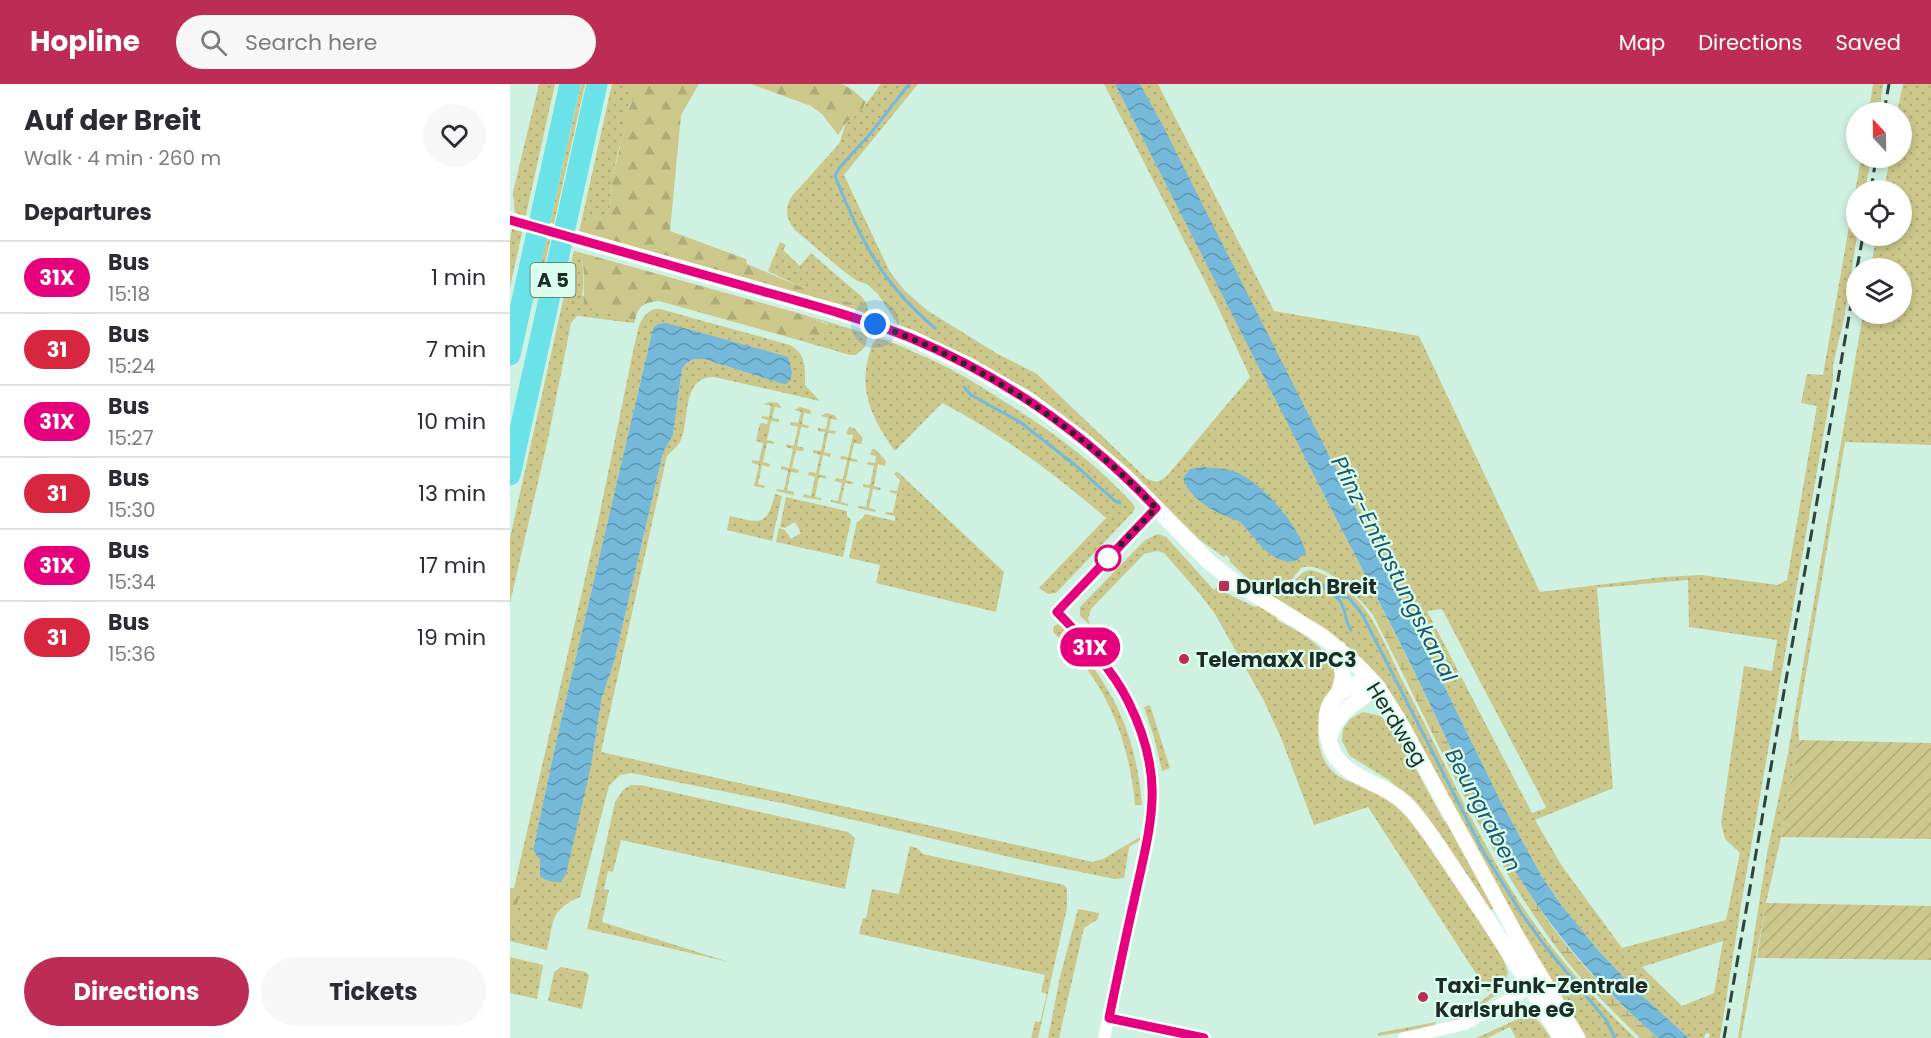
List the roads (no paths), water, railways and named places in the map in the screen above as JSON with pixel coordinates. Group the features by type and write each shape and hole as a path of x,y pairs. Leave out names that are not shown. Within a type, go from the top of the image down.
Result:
{"highway":[{"name":"A 5","path":"510,355 570,84"},
{"name":"A 5","path":"510,475 597,84"}],"main road":[{"name":"Herdweg","path":"510,220 841,313 893,331 940,351 1001,383 1059,421 1107,460 1218,570 1339,649 1374,683"},
{"path":"1339,649 1343,676 1339,693 1326,714 1325,725 1335,755 1348,769 1397,796 1421,821 1483,912 1561,1038"},
{"path":"1339,693 1349,686 1374,683"},
{"path":"1329,739 1333,725 1341,713 1374,683"}],"street":[{"path":"1104,1038 1150,830 1153,781 1138,721 1127,699 1101,661 1057,612 1156,508"},
{"name":"Herdweg","path":"1374,683 1399,720 1518,938 1578,1038"},
{"path":"1404,1038 1465,1024 1531,987"},
{"path":"1109,1018 1205,1038"}],"water":[{"path":"1115,84 1140,84 1162,124 1500,800 1542,877 1562,906 1599,951 1633,987 1689,1038 1658,1038 1615,998 1576,956 1552,925 1506,855 1485,818 1392,627"},
{"path":"666,323 788,357 792,372 791,379 786,384 780,383 704,359 692,360 682,369 673,435 663,453 614,662 602,697 591,766 566,874 561,882 550,881 540,876 540,859 533,850 653,328 658,324"},
{"path":"1203,467 1236,472 1268,495 1296,530 1306,553 1295,561 1278,559 1264,549 1240,522 1217,512 1199,500 1189,490 1183,478 1190,469"}],"waterway":[{"name":"Beungraben","path":"909,84 870,134 839,168 835,176 874,259 901,295 935,328"},
{"name":"Beungraben","path":"964,387 971,395 1020,422 1120,503"},
{"path":"1307,577 1318,582"},
{"name":"Beungraben","path":"1317,580 1340,601 1351,630"},
{"name":"Beungraben","path":"1334,595 1349,598 1362,614 1484,853 1520,911 1545,946 1606,1020 1615,1038"}],"railway":[{"path":"1886,102 1889,84"},
{"path":"1873,180 1874,168"},
{"path":"1859,258 1861,246"},
{"path":"1724,1038 1848,324"}],"place":[{"name":"Durlach Breit","path":"1224,586"},
{"name":"TelemaxX IPC3","path":"1184,659"},
{"name":"Taxi-Funk-Zentrale Karlsruhe eG","path":"1423,997"}],"water label":[{"name":"Pfinz-Entlastungskanal","path":"1394,569"}]}
